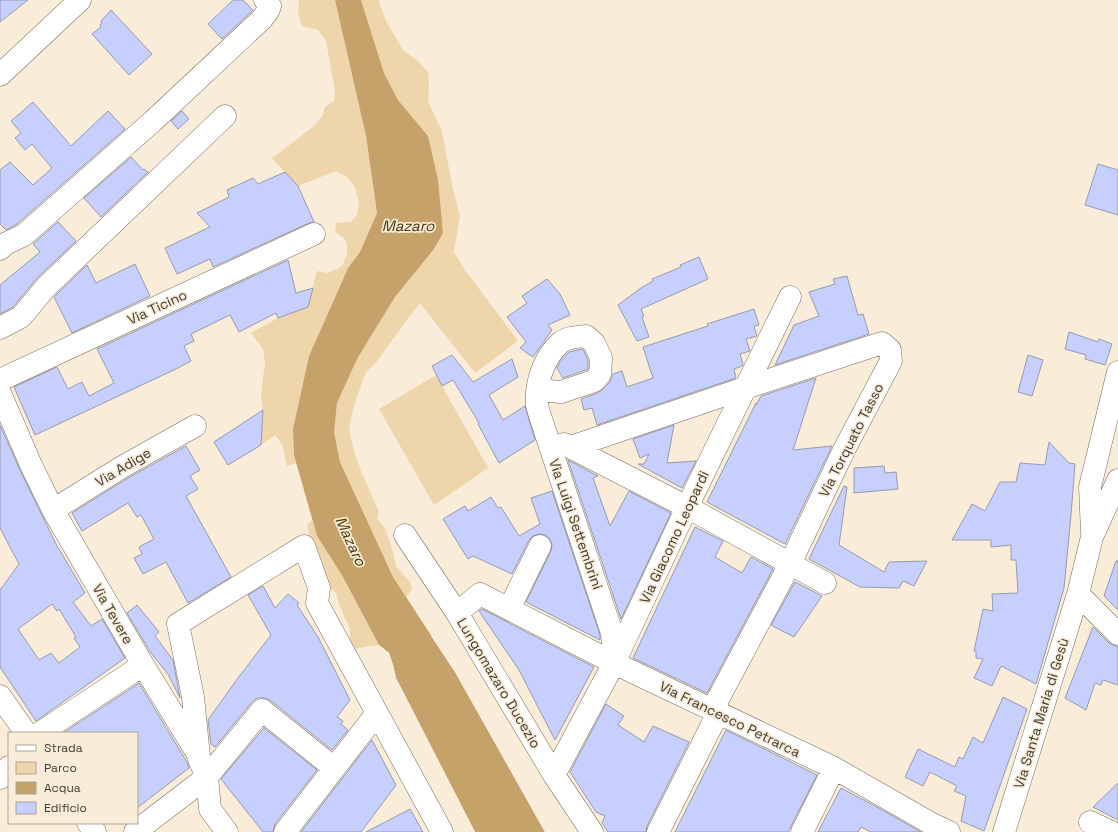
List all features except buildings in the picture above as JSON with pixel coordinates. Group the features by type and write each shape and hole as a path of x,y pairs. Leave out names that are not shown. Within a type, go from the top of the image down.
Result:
{"street":[{"path":"0,75 80,0"},
{"path":"0,249 8,242 24,235 159,115 262,19 270,6 265,0"},
{"path":"0,328 21,317 46,287 225,116"},
{"name":"Via Ticino","path":"0,380 314,234"},
{"name":"Via Giacomo Leopardi","path":"554,775 614,662 790,297"},
{"name":"Via Torquato Tasso","path":"571,447 882,343 890,350 891,361 845,448 790,564 717,701 718,713 658,832"},
{"path":"1092,537 1090,487 1118,372"},
{"name":"Via Luigi Settembrini","path":"538,385 537,404 612,633 614,662"},
{"name":"Via Tevere","path":"0,393 31,465 53,510 143,666 199,756 207,778 210,809 227,832"},
{"name":"Via Adige","path":"53,510 122,467 194,426"},
{"path":"546,434 688,507 825,583"},
{"path":"1092,537 1118,480"},
{"name":"Lungomazaro Ducezio","path":"405,535 457,612 554,775 592,832"},
{"name":"Via Santa Maria di Gesù","path":"1004,832 1078,594 1092,537"},
{"path":"199,756 193,697 178,624 304,546 319,588 317,603 442,832"},
{"path":"509,609 540,546"},
{"name":"Via Francesco Petrarca","path":"457,612 480,594 614,662 834,768 936,829"},
{"path":"1078,594 1118,634"},
{"path":"42,732 143,666"},
{"path":"0,696 25,732"},
{"path":"135,832 207,778 262,710 334,768"},
{"path":"285,832 376,712"},
{"path":"0,778 8,768"},
{"path":"802,832 834,768"},
{"path":"1090,822 1111,832"},
{"path":"89,824 95,832"}],"green space":[{"path":"299,0 335,0 366,136 377,213 360,252 348,268 309,356 293,429 294,455 296,463 287,466 282,444 275,435 261,445 263,410 261,395 265,362 263,349 251,333 278,318 308,307 317,271 327,273 343,265 347,254 347,244 344,238 335,232 336,223 351,222 357,215 359,203 355,187 347,177 336,171 298,186 272,158 313,127 322,117 325,107 334,101 335,91 326,41 318,30 302,26 298,14"},
{"path":"361,0 378,0 386,21 403,50 417,60 428,72 428,102 442,131 452,185 460,216 454,252 465,270 518,341 475,373 420,303 378,360 366,373 353,411 350,432 358,463 379,512 377,518 385,529 396,566 410,582 412,589 406,597 393,577 340,462 334,432 337,403 357,359 395,297 434,249 443,233 428,136 398,100 384,73"},
{"path":"436,375 488,468 434,505 379,409"},
{"path":"312,520 317,536 343,577 379,645 354,649 350,643 350,629 340,607 336,593 328,586 310,539 307,525"}],"water":[{"name":"Mazaro","path":"335,0 361,0 384,73 398,100 428,136 438,180 443,233 434,249 395,297 357,359 337,403 334,432 340,462 393,577 455,672 545,832 475,832 396,678 389,653 379,645 343,577 317,536 294,455 293,429 309,356 348,268 360,252 377,213 366,136"}],"pier":[{"path":"433,635 456,671 547,832 545,832 455,672 431,636"},
{"path":"376,645 379,645 389,653 396,678 475,832 473,832 394,679 387,654"}]}
